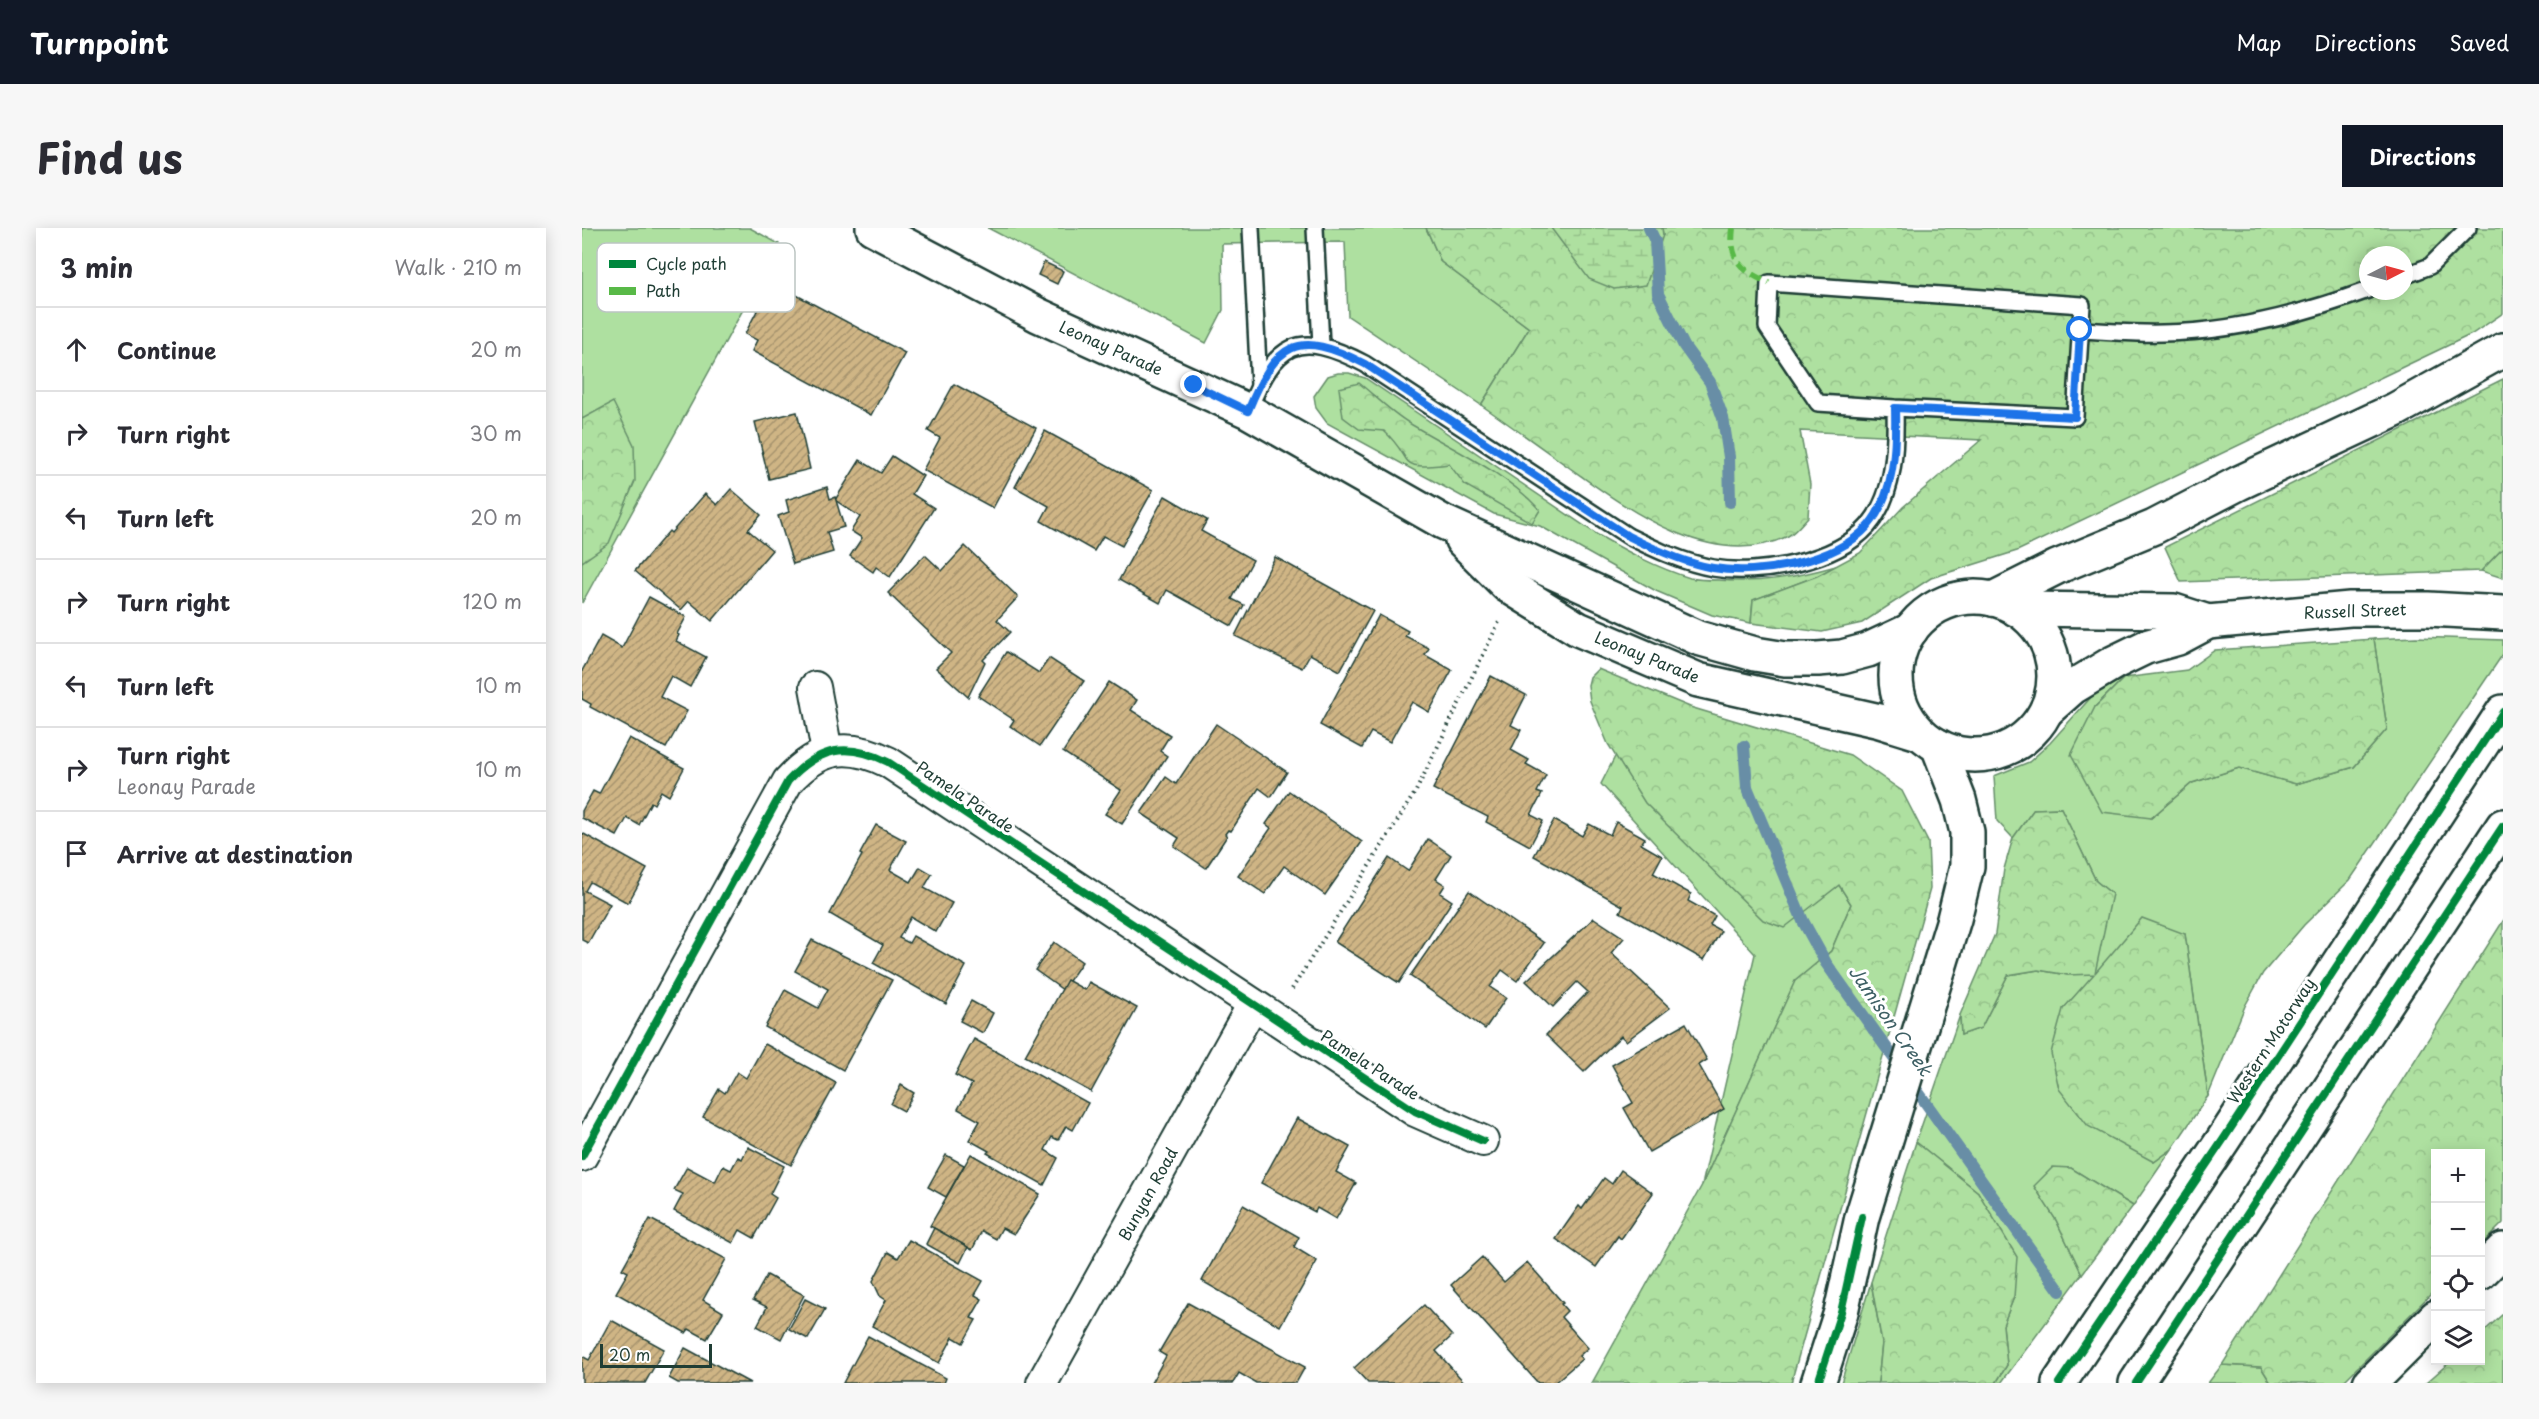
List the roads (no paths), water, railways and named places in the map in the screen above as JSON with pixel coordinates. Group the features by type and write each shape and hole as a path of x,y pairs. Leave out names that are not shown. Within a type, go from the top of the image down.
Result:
{"main road":[{"name":"Leonay Parade","path":"873,228 1038,315 1253,398 1443,522 1698,638 1755,654 1785,659 1842,657 1868,650 1911,630"},
{"path":"2004,604 2057,567 2154,527 2240,483 2395,410 2503,350"},
{"name":"Leonay Parade","path":"1443,522 1507,585 1578,629 1698,680 1880,721 1929,739"},
{"path":"1818,1383 1841,1312 1862,1217 1954,919 1967,866 1967,832 1959,800 1929,739 1906,715 1898,694 1897,672 1901,650 1911,630 1927,614 1947,602 1969,597 2004,604 2034,623 2047,642 2054,664 2054,688 2047,710 2032,731 2012,747 1988,755 1962,755 1929,739"},
{"name":"Russell Street","path":"2004,604 2174,611 2208,622"},
{"name":"Russell Street","path":"2047,710 2073,687 2113,663 2146,647 2178,638 2208,622 2350,609 2428,609 2503,613"},
{"name":"Western Motorway","path":"2064,1375 2223,1140 2503,712"},
{"path":"2136,1383 2503,826"},
{"path":"2485,1269 2503,1250"},
{"path":"2370,1383 2431,1322"}],"street":[{"path":"582,1156 788,781 811,759 827,752 815,687"},
{"name":"Pamela Parade","path":"827,752 859,751 888,762 1415,1111 1483,1141"},
{"name":"Bunyan Road","path":"1042,1383 1263,1011"}],"lane":[{"path":"1251,228 1253,398"},
{"path":"1315,228 1321,345"},
{"path":"2413,273 2430,266 2468,228"},
{"path":"1769,283 2082,304 2075,417 1895,408 1818,403 1767,327 1769,283"},
{"path":"2080,330 2163,333 2218,328 2271,320 2331,304 2359,293"},
{"path":"1253,398 1278,357 1289,348 1321,345 1336,349 1365,364 1628,536 1667,554 1713,568 1761,569 1825,554 1857,536 1869,525 1888,484 1894,459 1895,408"}],"waterway":[{"name":"Jamison Creek","path":"1649,228 1655,241 1658,294 1684,346 1710,382 1723,418 1729,457 1730,502"},
{"name":"Jamison Creek","path":"1744,746 1747,787 1803,921 1826,963 2060,1291"}]}
